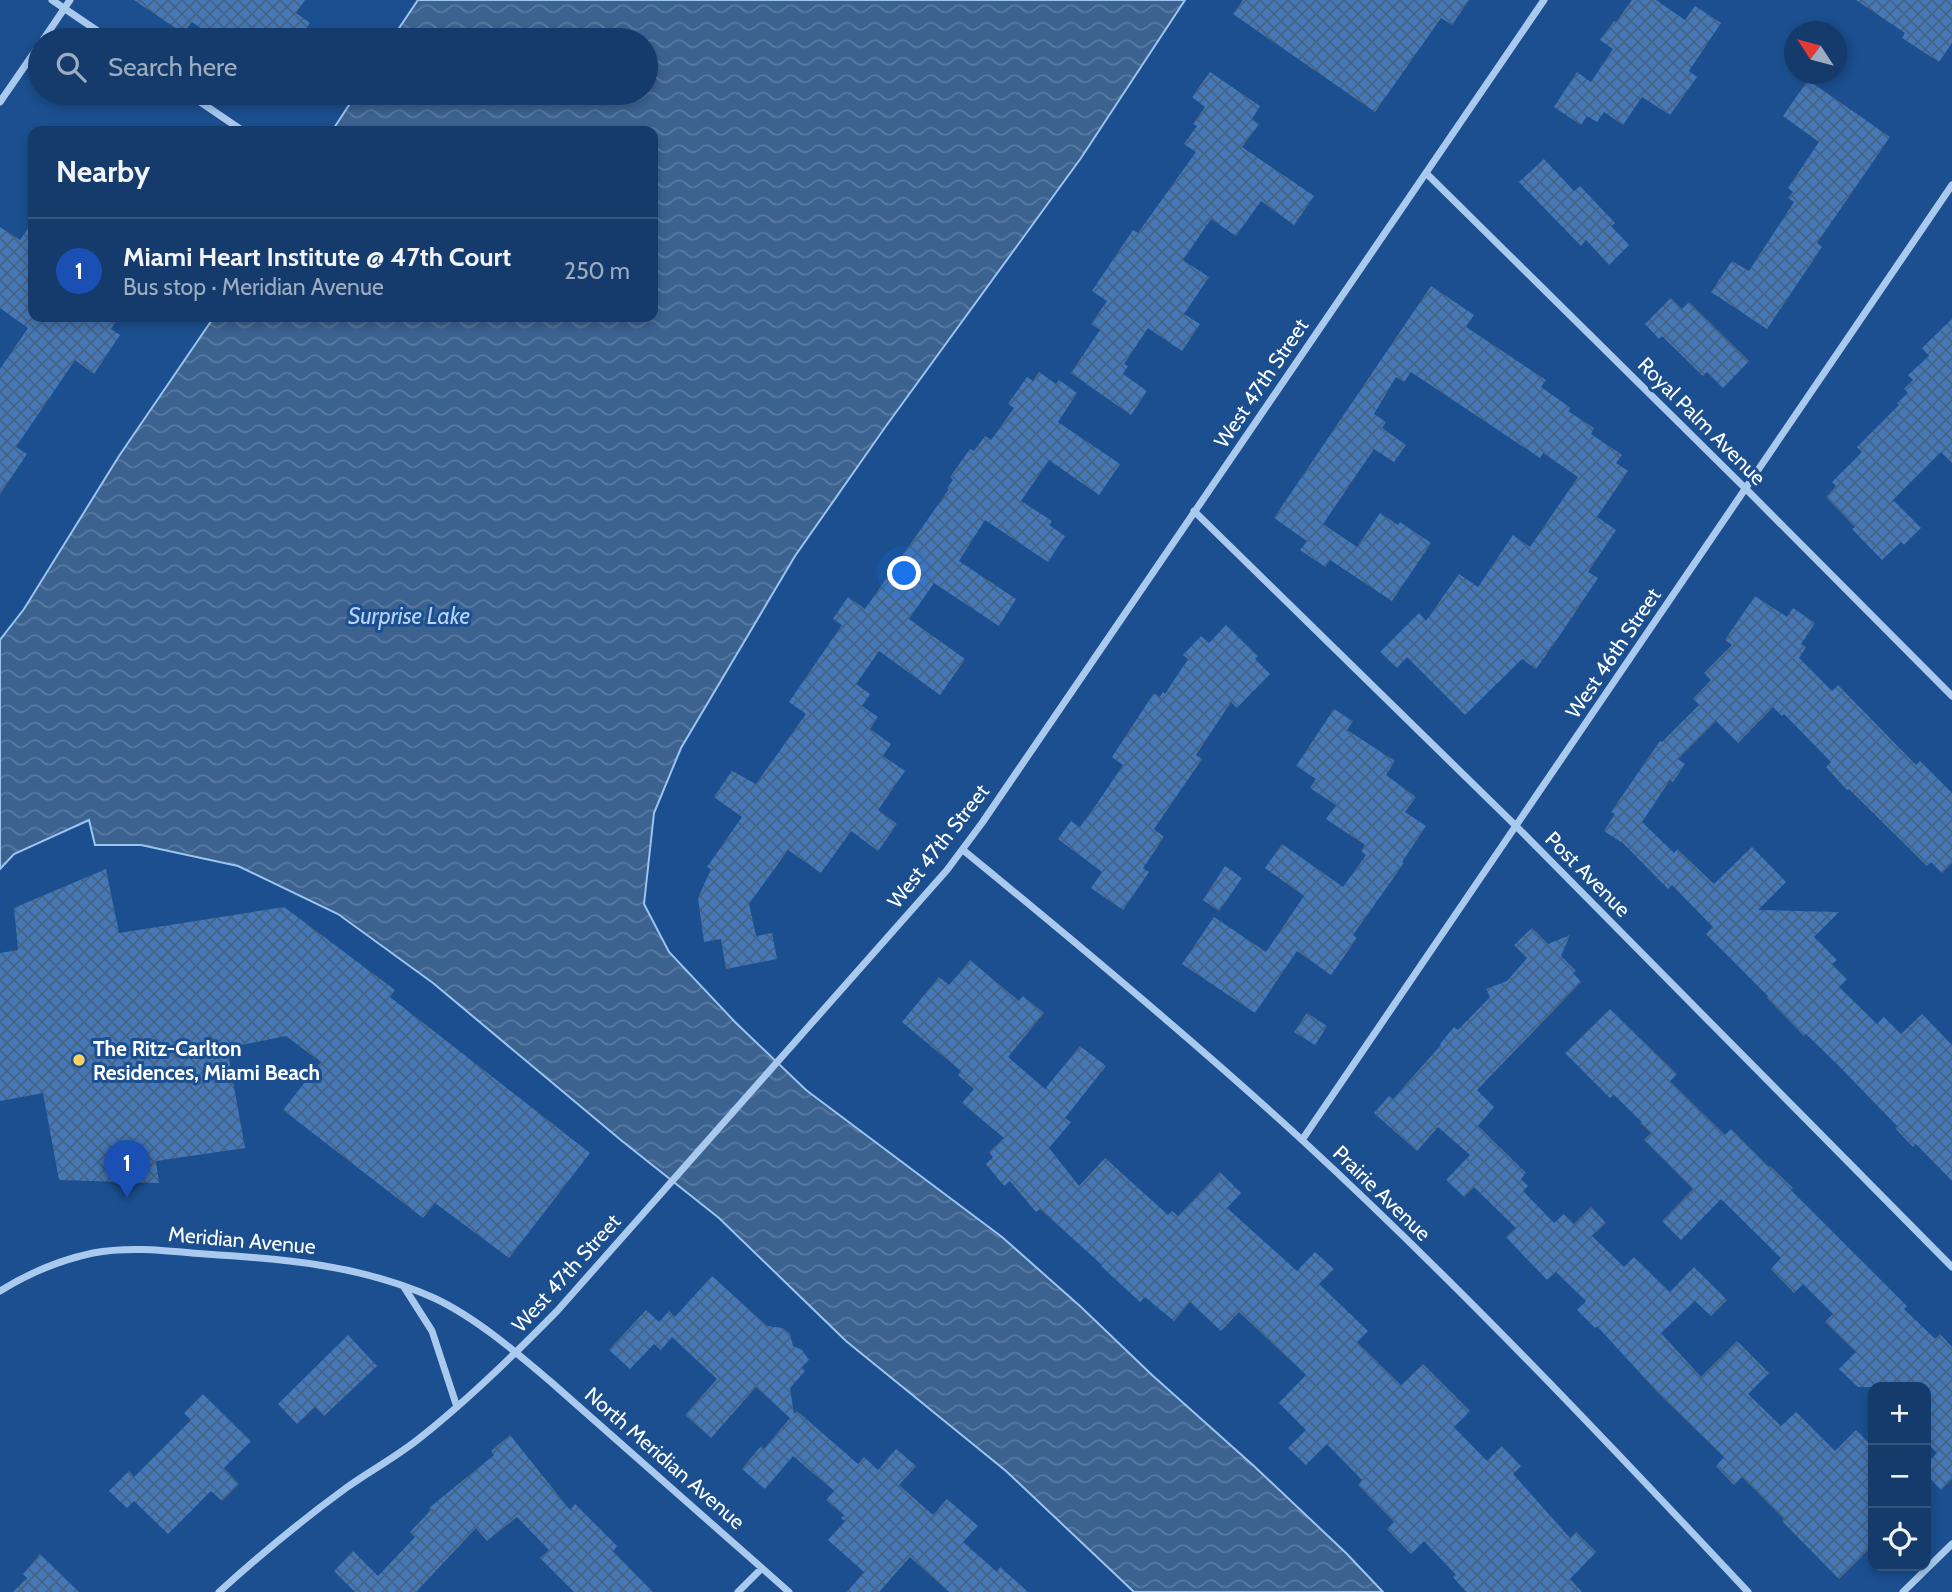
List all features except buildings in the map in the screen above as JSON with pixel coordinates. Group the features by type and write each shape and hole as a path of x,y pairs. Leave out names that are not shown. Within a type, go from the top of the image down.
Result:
{"street":[{"path":"52,0 94,28"},
{"path":"51,28 70,0"},
{"name":"West 47th Street","path":"219,1592 316,1511 406,1449 516,1353 558,1310 928,892 962,850 1544,0"},
{"path":"0,102 28,61"},
{"path":"205,105 236,126"},
{"name":"Royal Palm Avenue","path":"1426,173 1952,696"},
{"name":"West 46th Street","path":"1302,1140 1952,185"},
{"name":"Post Avenue","path":"1194,511 1516,826 1952,1267"},
{"name":"Prairie Avenue","path":"962,850 1098,961 1302,1140 1596,1430 1748,1592"},
{"name":"Meridian Avenue","path":"0,1291 39,1270 94,1253 137,1249 285,1260 350,1270 403,1286 448,1306 516,1353"},
{"path":"403,1286 432,1331 457,1407"},
{"name":"North Meridian Avenue","path":"516,1353 789,1592"},
{"path":"1903,1592 1952,1544"},
{"path":"738,1592 762,1568"}],"water":[{"name":"Surprise Lake","path":"418,0 1185,0 1081,158 795,556 681,748 654,813 644,904 669,952 735,1022 806,1090 1002,1237 1255,1467 1383,1592 1134,1592 1006,1471 846,1341 719,1218 433,983 338,914 238,866 141,845 95,845 89,820 14,854 0,869 0,640 24,609 119,456 211,322 658,322 658,126 335,126 349,105 658,105 658,28 399,28"}],"place":[{"name":"The Ritz-Carlton Residences, Miami Beach","path":"79,1060"},
{"name":"Miami Heart Institute @ 47th Court","path":"127,1198"}]}
